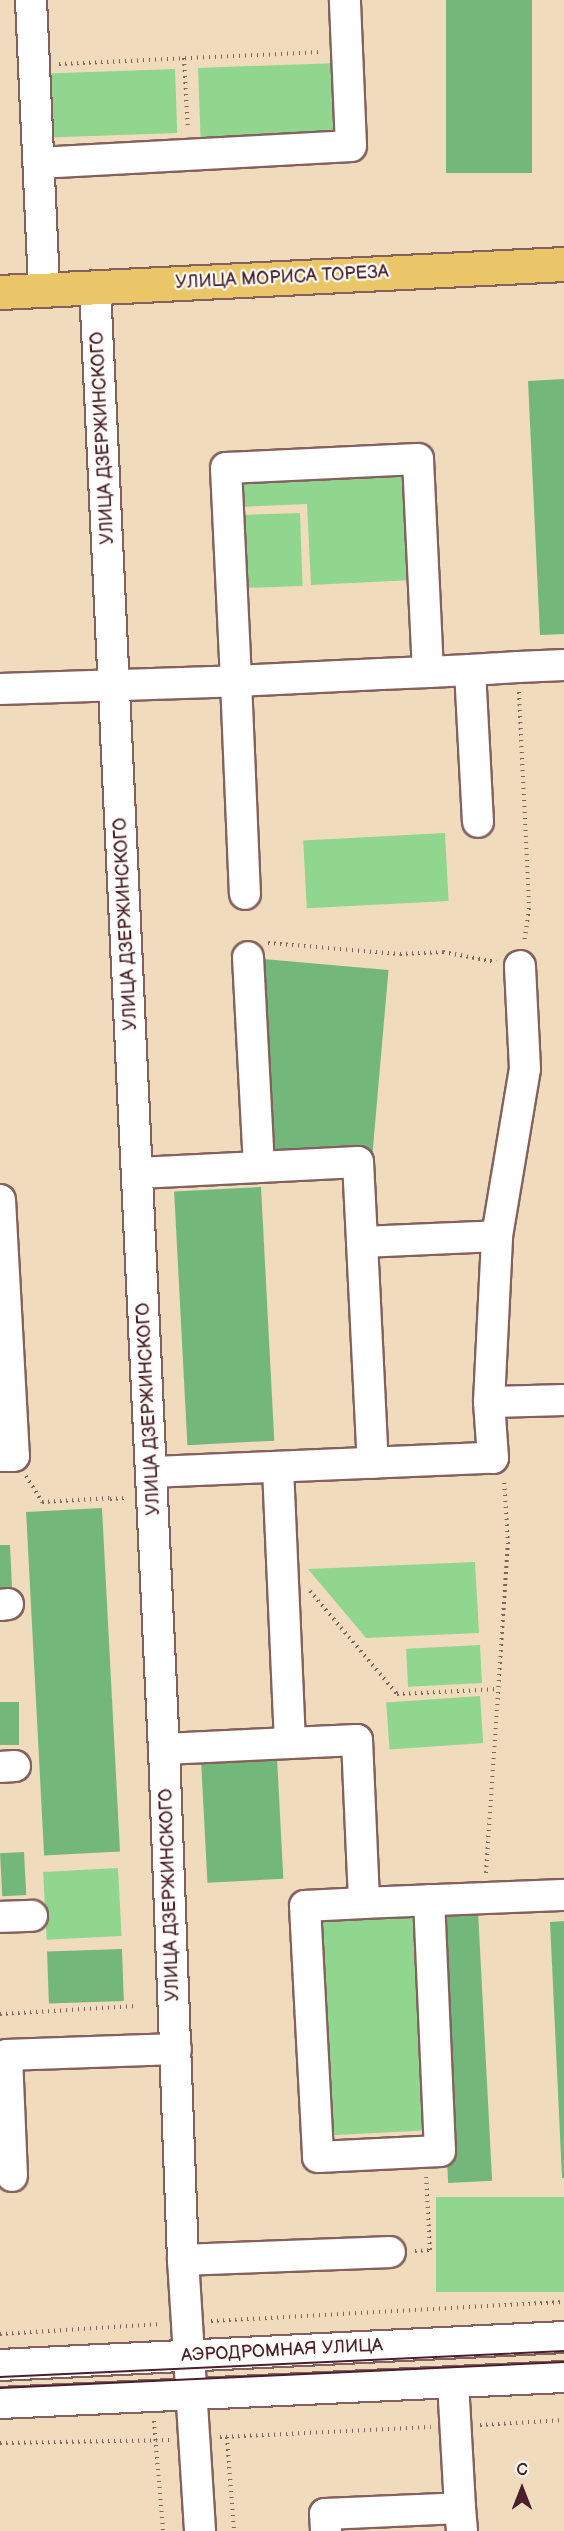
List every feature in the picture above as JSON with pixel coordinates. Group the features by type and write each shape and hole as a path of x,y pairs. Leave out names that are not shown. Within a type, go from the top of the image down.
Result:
{"main road":[{"name":"УЛИЦА МОРИСА ТОРЕЗА","path":"0,292 564,264"}],"street":[{"path":"31,0 44,290"},
{"path":"39,163 351,146 345,0"},
{"name":"УЛИЦА ДЗЕРЖИНСКОГО","path":"95,287 152,1472 183,2260 191,2356 200,2531"},
{"path":"245,894 226,468 418,459 428,672"},
{"path":"0,689 236,681 564,665"},
{"path":"470,670 478,822"},
{"path":"248,957 260,1167"},
{"path":"152,1472 493,1458 489,1402 497,1236 525,1069 520,966"},
{"path":"138,1173 358,1162 373,1463"},
{"path":"0,1200 7,1456"},
{"path":"362,1242 497,1236"},
{"path":"489,1402 564,1400"},
{"path":"278,1467 290,1743"},
{"path":"164,1749 357,1740 364,1903"},
{"path":"429,1900 440,2151 318,2157 305,1906 429,1900 564,1895"},
{"path":"0,1917 32,1916"},
{"path":"12,2176 4,2092 7,2055 176,2049"},
{"path":"183,2260 390,2252"},
{"name":"АЭРОДРОМНАЯ УЛИЦА","path":"0,2365 564,2337"},
{"path":"0,2403 564,2377"},
{"path":"326,2531 325,2514 461,2520 453,2382"}],"path":[{"path":"34,65 347,51"},
{"path":"184,58 189,154"},
{"path":"248,957 247,941 400,954 443,952 520,966 529,908 518,667"},
{"path":"7,1456 42,1502 125,1498"},
{"path":"484,1898 508,1544 505,1482 493,1458"},
{"path":"282,1558 396,1694 499,1689"},
{"path":"0,2014 136,2006"},
{"path":"390,2252 430,2250 425,2152"},
{"path":"0,2334 564,2302"},
{"path":"0,2444 155,2441 564,2420"},
{"path":"227,2437 234,2531"},
{"path":"155,2441 163,2531"}],"green space":[{"path":"446,0 532,0 532,173 446,173"},
{"path":"338,63 341,138 201,143 198,68"},
{"path":"175,69 177,133 50,137 48,73"},
{"path":"564,379 564,634 540,635 528,381"},
{"path":"407,469 413,580 311,585 307,504 239,507 238,477"},
{"path":"300,513 303,586 243,588 240,515"},
{"path":"445,833 449,901 307,908 303,840"},
{"path":"263,959 389,970 372,1164 246,1153"},
{"path":"261,1187 274,1441 187,1445 174,1192"},
{"path":"102,1508 120,1852 44,1856 26,1512"},
{"path":"0,1545 10,1545 12,1587 0,1588"},
{"path":"475,1562 479,1633 366,1638 308,1569"},
{"path":"480,1645 482,1683 408,1687 406,1649"},
{"path":"480,1696 483,1743 390,1749 386,1703"},
{"path":"0,1702 19,1702 19,1745 0,1745"},
{"path":"277,1758 283,1879 207,1883 201,1762"},
{"path":"24,1852 26,1895 2,1896 0,1853"},
{"path":"118,1868 122,1936 47,1940 43,1872"},
{"path":"478,1911 492,2181 448,2183 434,1913"},
{"path":"425,1914 436,2130 332,2135 321,1919"},
{"path":"564,1921 564,2178 562,2178 550,1922"},
{"path":"122,1949 124,2001 49,2004 47,1952"},
{"path":"436,2197 564,2197 564,2292 436,2292"}],"tram line":[{"path":"0,2377 564,2351"},
{"path":"0,2388 564,2362"}]}
